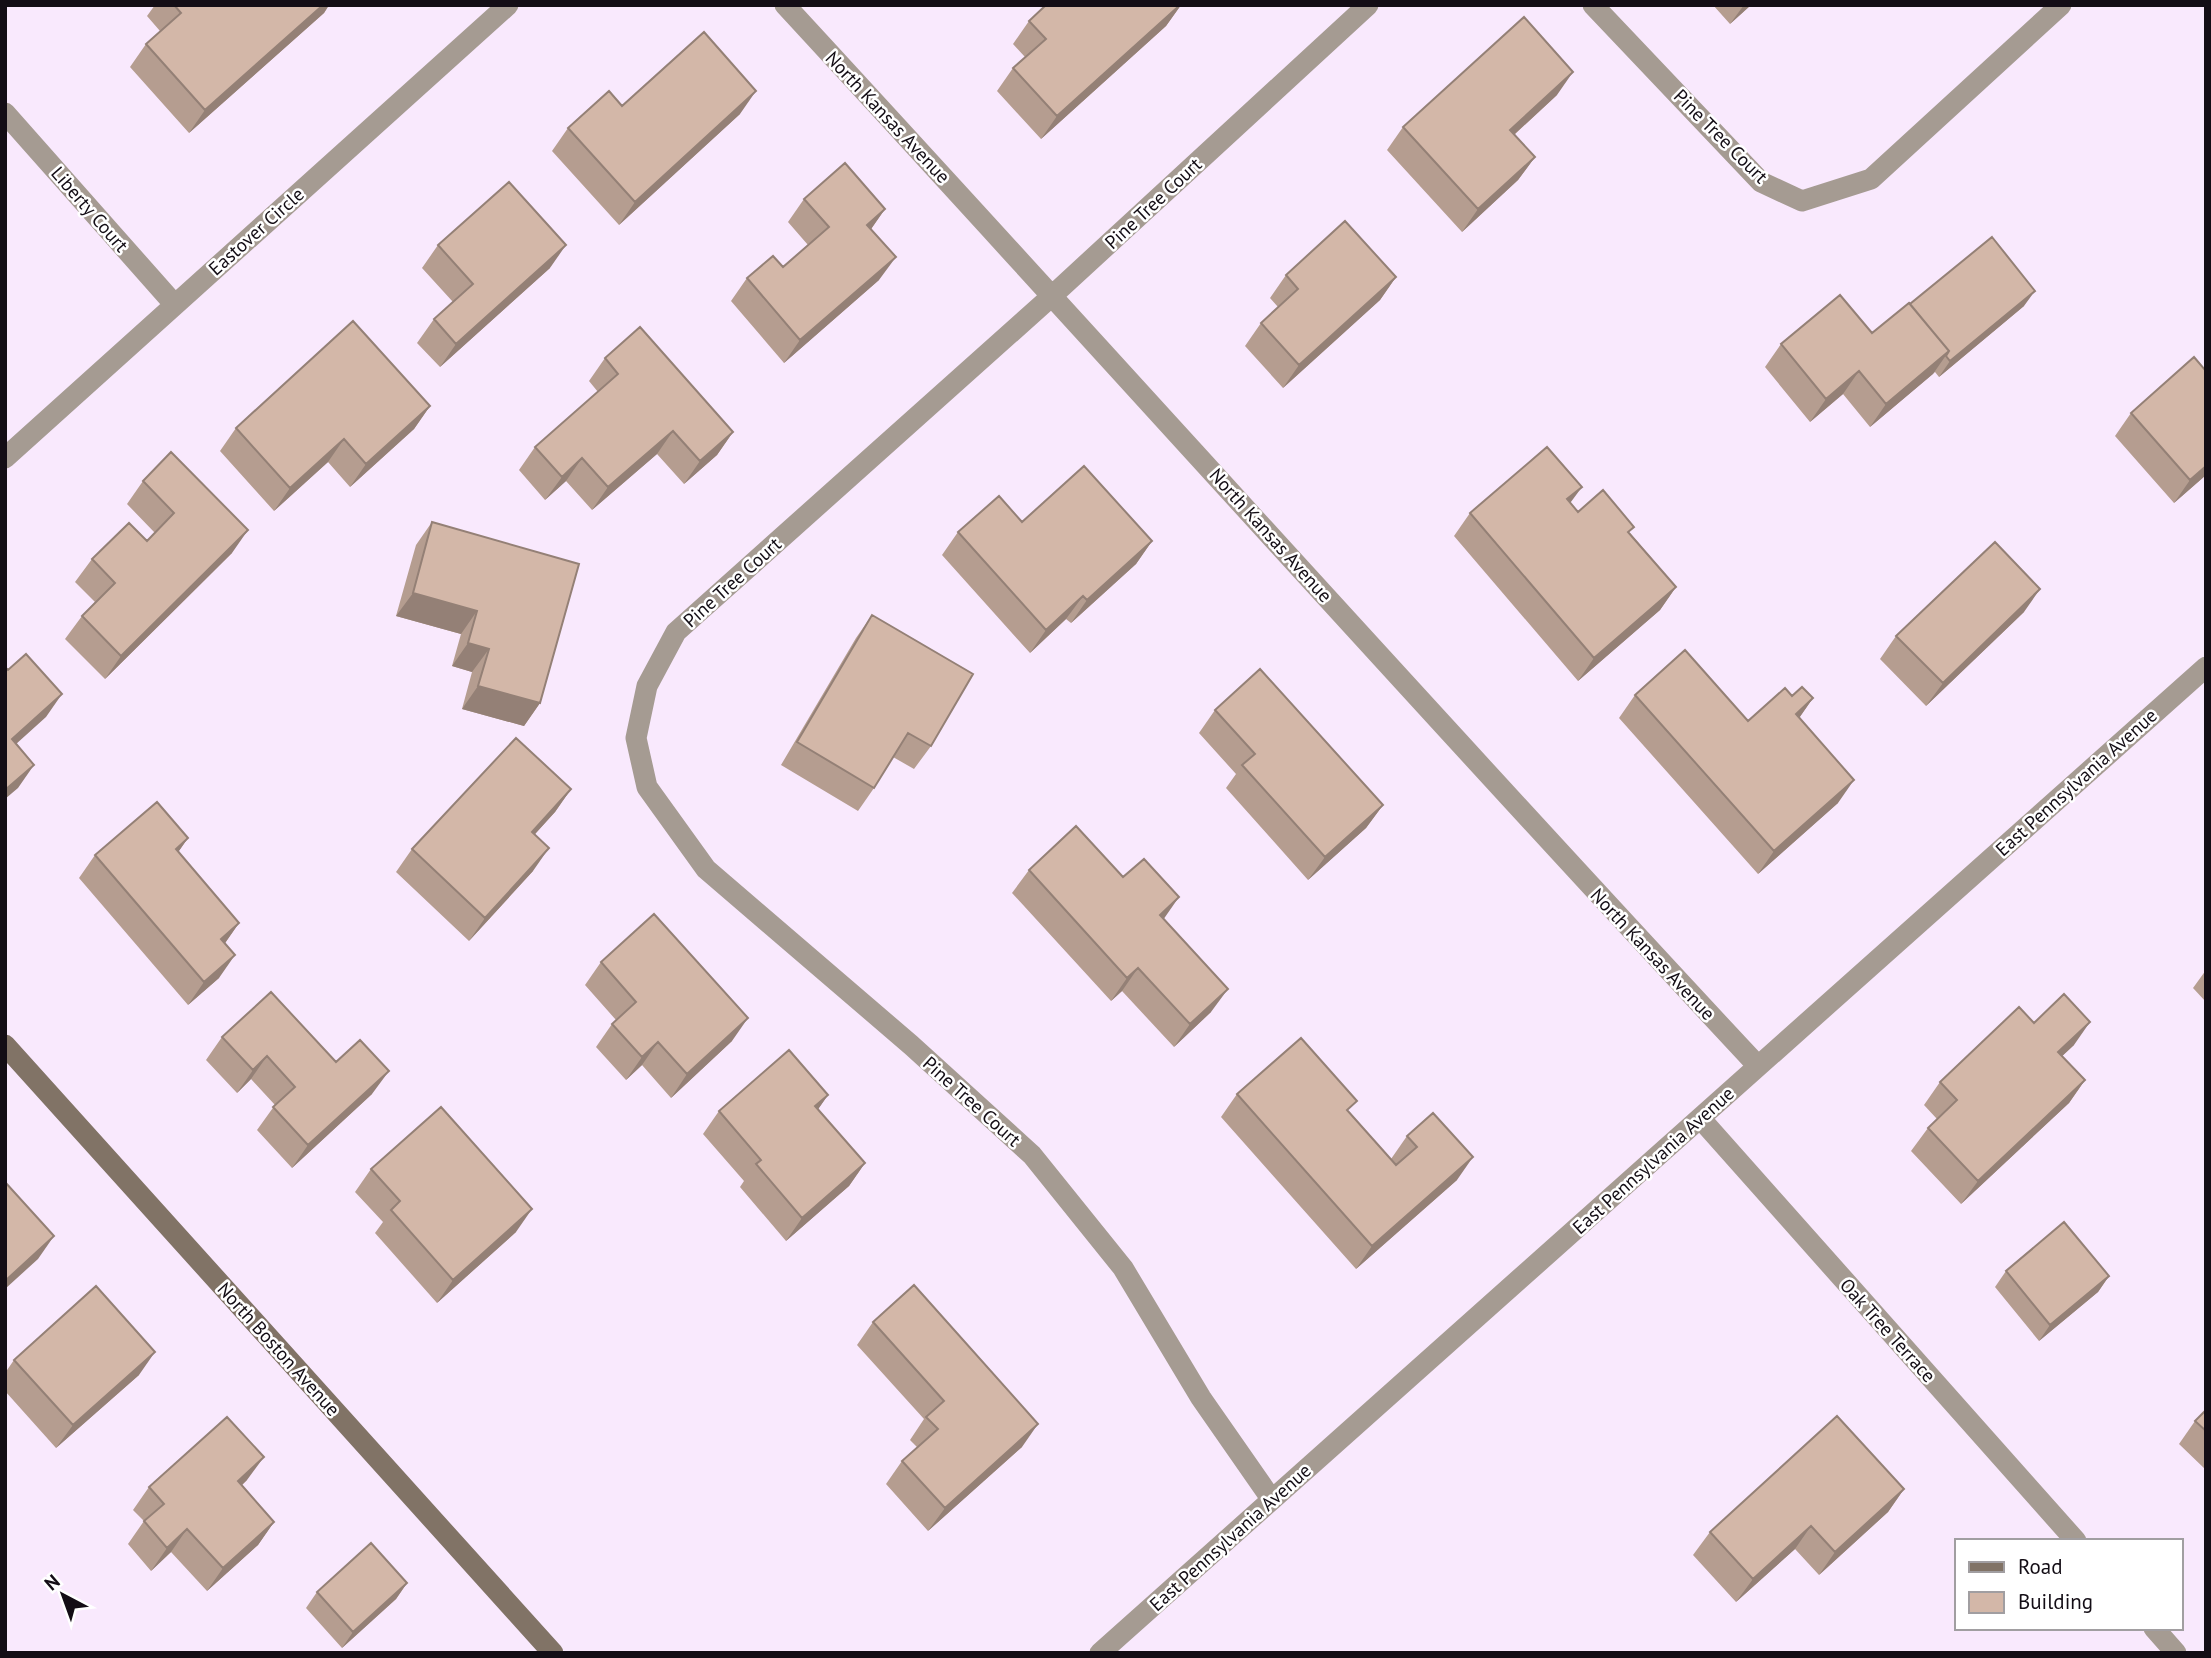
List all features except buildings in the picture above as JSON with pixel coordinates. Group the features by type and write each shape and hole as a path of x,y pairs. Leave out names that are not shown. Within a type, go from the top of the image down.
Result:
{"street":[{"name":"Eastover Circle","path":"5,458 508,5"},
{"name":"North Kansas Avenue","path":"785,5 1053,295 1550,843 1757,1065"},
{"name":"Pine Tree Court","path":"1272,1500 1200,1398 1123,1268 1032,1155 911,1045 706,869 647,787 636,738 647,686 676,632 1053,295 1368,5"},
{"name":"Pine Tree Court","path":"1593,5 1761,182 1802,201 1871,179 2061,5"},
{"name":"Liberty Court","path":"5,113 175,305"},
{"name":"East Pennsylvania Avenue","path":"1100,1653 2206,667"},
{"name":"North Boston Avenue","path":"5,1045 553,1653"},
{"name":"Oak Tree Terrace","path":"1700,1118 2074,1539"},
{"path":"2156,1630 2176,1653"}]}
